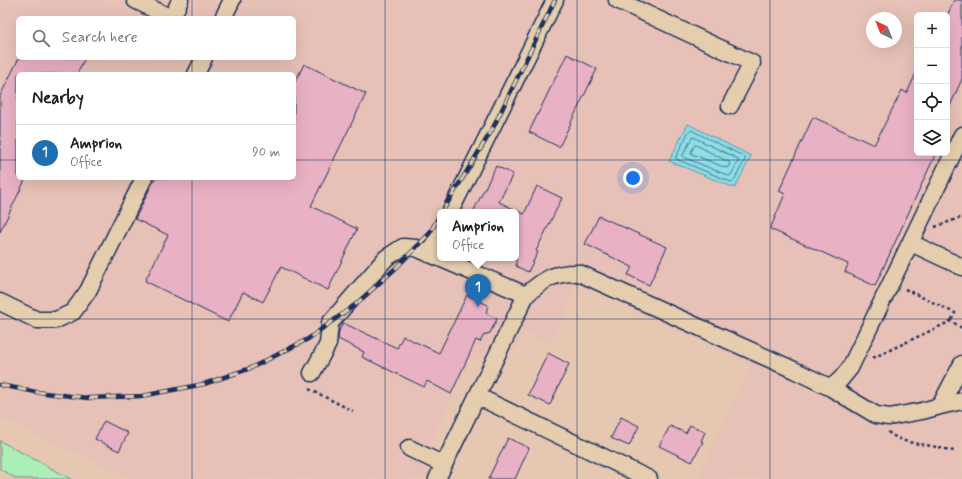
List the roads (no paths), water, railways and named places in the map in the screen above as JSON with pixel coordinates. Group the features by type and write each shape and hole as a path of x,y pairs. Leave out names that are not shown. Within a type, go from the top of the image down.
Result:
{"street":[{"path":"135,0 167,16"},
{"path":"172,16 180,0"},
{"path":"224,16 232,0"},
{"path":"451,209 555,0"},
{"path":"617,0 752,63 730,106"},
{"path":"197,72 203,60"},
{"path":"831,388 850,368 962,135"},
{"path":"0,302 37,320 56,320 73,312 88,292 143,180"},
{"path":"429,254 437,238"},
{"path":"913,239 962,267"},
{"path":"308,380 328,344 330,323 386,258 403,247 416,248 437,257"},
{"path":"446,261 526,295"},
{"path":"437,479 526,295 541,281 566,273 579,273 831,388 876,415 889,417 922,411 962,401"},
{"path":"940,406 962,364"},
{"path":"477,396 649,479"},
{"path":"409,448 444,465"}],"water":[{"path":"688,124 751,156 735,188 669,161"}],"railway":[{"path":"444,209 492,130 555,0"},
{"path":"0,385 36,392 88,398 142,396 204,384 251,368 308,339 356,304 397,267 429,234 437,220"}],"place":[{"name":"Amprion","path":"478,307"}]}
